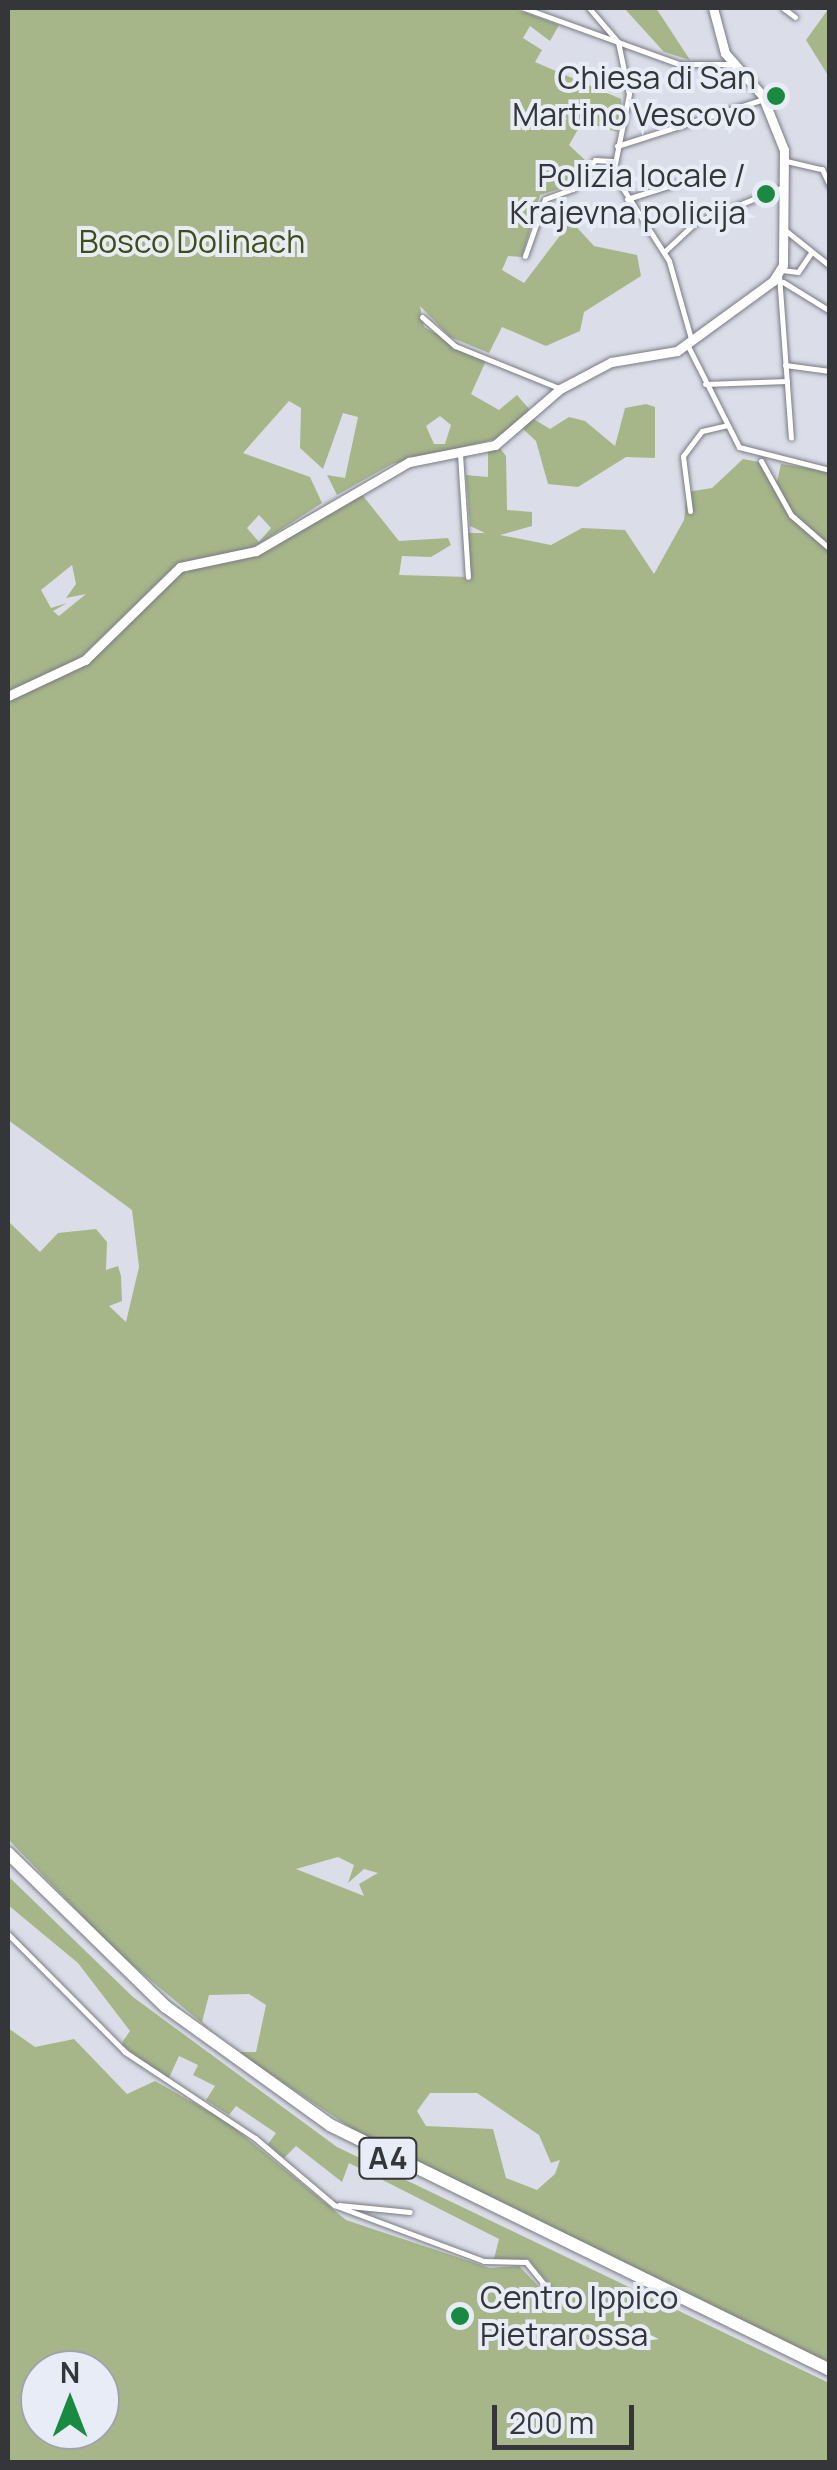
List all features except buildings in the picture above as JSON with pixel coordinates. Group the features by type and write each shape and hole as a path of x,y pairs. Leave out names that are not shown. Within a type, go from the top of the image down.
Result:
{"highway":[{"name":"A4","path":"8,1853 166,2007 303,2108 442,2187 830,2370"},
{"name":"A4","path":"8,1864 161,2013 326,2132 830,2379"}],"street":[{"path":"524,8 690,66 732,64"},
{"path":"589,8 618,42 630,100 612,162 626,199 664,252 705,384 728,425 774,474 791,514 830,548"},
{"path":"714,8 732,64 764,99 786,160 782,188 782,276 791,438"},
{"path":"783,8 795,17"},
{"path":"616,146 764,99"},
{"path":"525,256 545,199 574,189 596,160 612,162"},
{"path":"786,160 822,169 830,186"},
{"path":"626,199 684,181"},
{"path":"664,252 696,222 782,188"},
{"path":"783,234 830,266"},
{"path":"8,696 85,660 175,569 256,550 418,458 460,454 504,440 560,390 611,362 689,341 782,276 798,272 810,254"},
{"path":"782,276 830,311"},
{"path":"422,317 455,346 560,390"},
{"path":"785,365 830,371"},
{"path":"705,384 787,381"},
{"path":"690,511 683,456 702,432 728,425"},
{"path":"460,454 470,577"},
{"path":"754,457 830,470"},
{"path":"774,474 777,462"},
{"path":"8,1934 125,2052 255,2138 334,2205 484,2262 526,2262 549,2290"},
{"path":"334,2205 410,2212"}],"green space":[{"name":"Bosco Dolinach","path":"8,8 513,8 559,25 550,41 530,26 523,38 542,50 535,62 621,99 623,113 617,132 585,122 577,131 569,145 586,161 569,186 540,195 522,257 508,256 502,270 524,283 571,221 594,246 637,255 641,276 584,312 580,331 546,346 502,327 489,353 450,337 420,306 424,327 486,361 471,394 499,410 517,395 530,410 500,438 392,464 337,495 327,475 345,478 358,417 343,413 323,469 300,448 301,408 289,401 243,453 310,477 322,503 254,547 176,565 78,660 8,693","holes":["440,416 451,425 445,444 434,444 426,426","259,515 271,528 259,542 247,528","72,565 76,584 66,598 86,594 59,616 53,611 67,603 51,608 41,590"]},
{"path":"624,8 656,8 690,60 664,52"},
{"path":"829,8 829,77 806,40"},
{"path":"646,404 655,407 655,458 626,457 578,487 548,484 536,441 523,429 532,418 550,429 569,417 585,421 615,446 625,408"},
{"path":"498,446 506,456 507,510 532,512 532,526 500,535 551,545 582,528 625,530 654,574 684,520 687,492 712,488 743,459 765,463 777,482 781,464 829,471 829,2365 384,2150 237,2052 256,2052 266,2005 249,1994 209,1995 202,2022 220,2038 118,1953 8,1839 8,1221 40,1252 58,1233 96,1229 107,1242 106,1270 118,1266 121,1276 122,1301 109,1306 126,1322 139,1267 132,1210 8,1120 8,696 74,668 175,569 256,551 360,492 399,541 448,538 451,545 431,557 402,556 399,575 468,577 466,533 485,533 470,526 466,475 488,477 488,451","holes":["338,1857 354,1865 348,1883 364,1869 378,1873 359,1884 364,1896 296,1869","430,2093 477,2093 539,2135 551,2163 560,2160 555,2174 537,2190 506,2178 493,2129 426,2126 417,2111"]},
{"path":"8,1876 133,1997 337,2147 829,2383 829,2462 8,2462 8,2028 35,2047 74,2039 127,2094 155,2081 226,2121 346,2220 490,2268 519,2266 546,2294 554,2290 528,2259 494,2259 499,2239 349,2163 342,2182 296,2146 284,2158 268,2144 276,2133 236,2106 229,2115 206,2100 215,2086 193,2075 198,2065 179,2056 168,2080 121,2044 130,2031 78,1963 8,1905"}],"place":[{"name":"Chiesa di San Martino Vescovo","path":"776,96"},
{"name":"Polizia locale / Krajevna policija","path":"766,194"},
{"name":"Centro Ippico Pietrarossa","path":"460,2316"}]}
